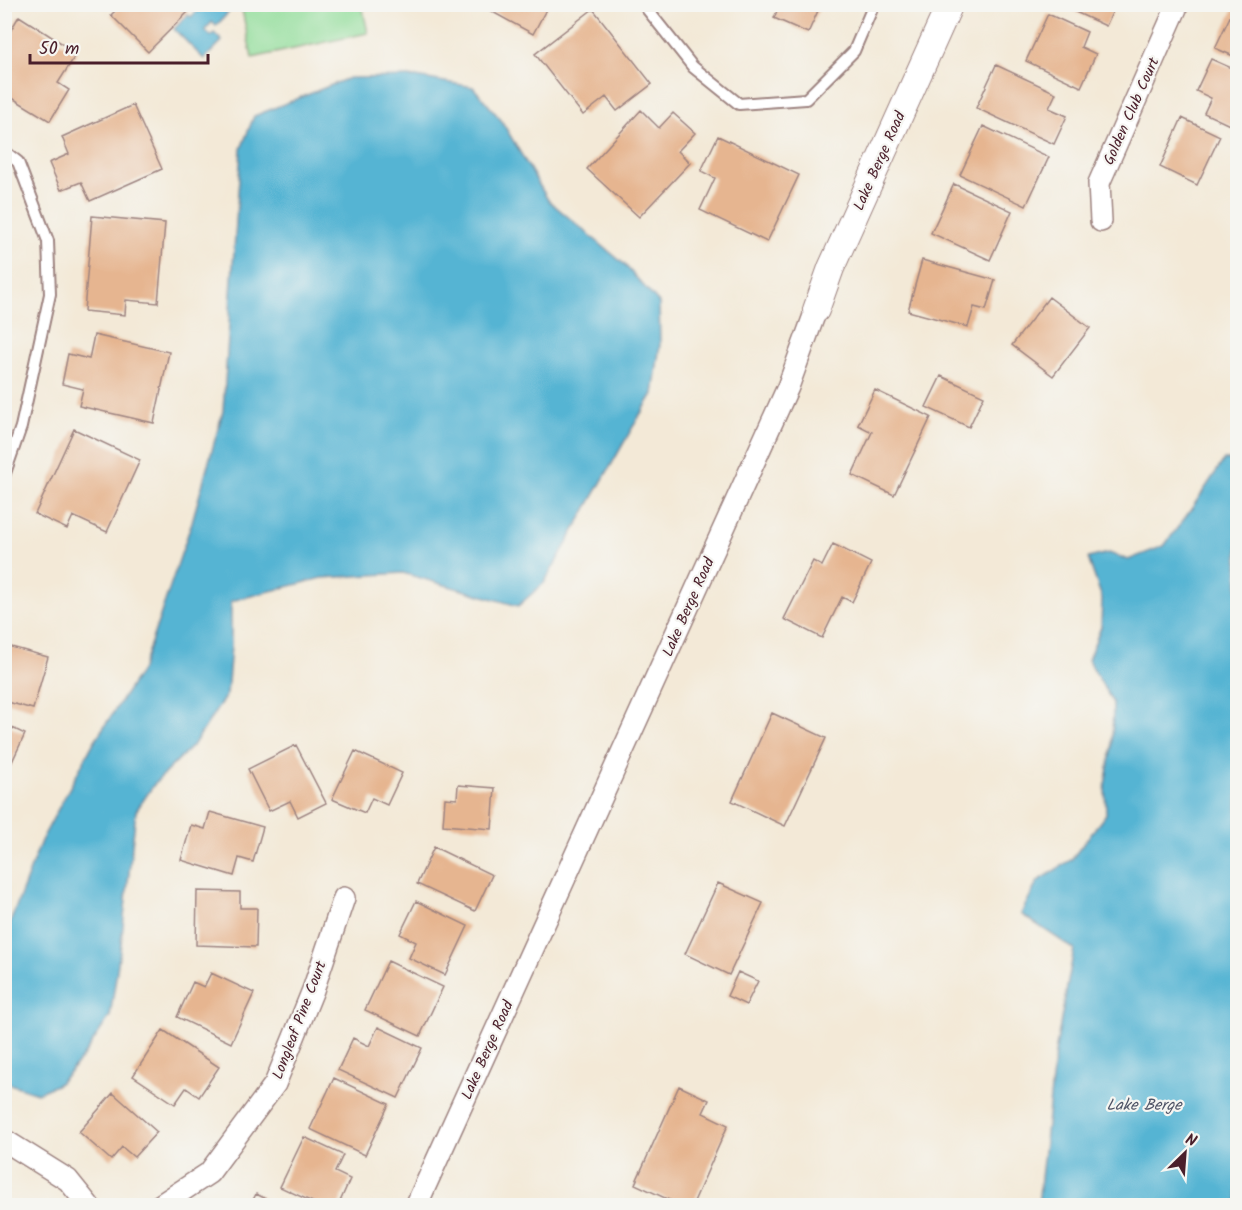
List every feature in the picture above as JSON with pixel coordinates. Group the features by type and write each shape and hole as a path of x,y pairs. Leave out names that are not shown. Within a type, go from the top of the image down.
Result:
{"street":[{"name":"Lake Berge Road","path":"416,1206 788,387 831,268 950,4"},
{"name":"Golden Club Court","path":"1101,221 1099,183 1178,4"},
{"name":"Longleaf Pine Court","path":"159,1206 209,1173 275,1084 313,990 344,898"},
{"path":"4,1140 68,1180 89,1206"}],"lane":[{"path":"643,4 693,67 739,104 806,99 854,51 874,4"},
{"path":"4,152 18,162 48,241 50,294 21,427 4,477"}],"green space":[{"path":"241,5 362,5 368,33 252,58"}],"water":[{"path":"199,5 221,5 229,12 216,26 212,22 205,30 211,36 214,33 222,41 204,59 174,29 188,15 191,17 201,7"},
{"path":"416,77 473,87 501,120 548,200 624,264 659,303 660,344 653,394 544,583 518,606 403,573 322,578 231,601 231,646 227,694 194,744 155,783 136,811 121,944 110,1016 82,1058 58,1084 37,1093 7,1083 4,1081 4,939 41,841 94,742 142,669 192,522 223,411 241,149 254,116 349,78"},
{"name":"Lake Berge","path":"1224,460 1238,460 1237,1205 1038,1205 1055,1053 1074,949 1021,914 1038,881 1071,860 1106,814 1105,785 1112,746 1113,703 1088,660 1101,627 1102,598 1088,558 1109,553 1128,560 1164,546"}],"building":[{"path":"122,4 181,4 188,12 148,52 111,15"},
{"path":"478,4 549,4 533,34"},
{"path":"780,4 821,4 808,33 774,18"},
{"path":"1058,4 1116,4 1106,26"},
{"path":"1238,4 1238,58 1215,48"},
{"path":"593,9 652,84 617,111 606,97 583,115 535,54"},
{"path":"1048,14 1087,32 1081,47 1096,54 1081,87 1026,61"},
{"path":"19,16 77,53 58,83 69,90 50,121 4,93 4,33 8,35"},
{"path":"1211,59 1238,71 1238,129 1204,113 1211,98 1196,91"},
{"path":"996,65 1056,93 1049,108 1067,116 1054,144 976,108"},
{"path":"133,105 162,169 90,201 81,182 61,190 49,163 69,154 62,137"},
{"path":"641,110 659,128 673,113 695,133 678,151 690,163 639,217 587,169"},
{"path":"1182,118 1220,136 1197,185 1160,167"},
{"path":"983,126 1049,157 1026,206 960,175"},
{"path":"718,136 799,175 767,242 700,210 715,178 701,171"},
{"path":"954,184 1012,211 990,260 931,233"},
{"path":"92,216 165,223 158,303 126,300 125,315 84,311"},
{"path":"922,260 995,280 986,310 974,307 968,327 908,311"},
{"path":"1049,297 1090,328 1053,376 1012,345"},
{"path":"94,335 169,352 154,423 79,406 83,389 62,384 68,354 89,359"},
{"path":"941,376 984,396 969,427 926,407"},
{"path":"875,390 931,417 894,495 852,475 872,432 858,425"},
{"path":"74,429 140,460 107,532 73,516 67,529 35,514"},
{"path":"833,544 871,563 852,602 842,597 822,638 784,619 813,561 822,566"},
{"path":"4,645 48,657 33,709 4,701"},
{"path":"772,713 826,738 785,826 732,801"},
{"path":"4,724 25,734 10,766 4,764"},
{"path":"296,745 326,803 298,817 290,801 269,811 248,769"},
{"path":"355,751 402,773 387,805 372,798 365,813 332,799"},
{"path":"458,785 495,788 492,829 443,825 445,798 457,799"},
{"path":"210,812 263,827 253,862 239,858 234,876 181,860 191,825 205,829"},
{"path":"434,847 492,875 475,911 417,884"},
{"path":"718,883 763,903 729,975 685,954"},
{"path":"197,891 240,892 240,908 257,908 256,947 196,945"},
{"path":"416,901 468,926 445,975 409,958 416,942 400,934"},
{"path":"388,961 443,987 420,1036 365,1010"},
{"path":"738,972 758,981 746,1005 727,996"},
{"path":"211,973 254,993 231,1043 177,1017 193,982 204,987"},
{"path":"378,1027 422,1048 398,1098 338,1070 353,1038 369,1046"},
{"path":"163,1030 219,1067 199,1097 186,1088 175,1104 133,1076"},
{"path":"334,1078 389,1104 365,1155 310,1129"},
{"path":"679,1086 709,1100 703,1113 728,1125 692,1206 682,1206 635,1184"},
{"path":"113,1093 157,1132 134,1157 122,1147 111,1160 79,1132"},
{"path":"304,1137 343,1155 335,1172 350,1179 338,1206 321,1206 280,1187"},
{"path":"256,1194 281,1206 250,1206"}]}
